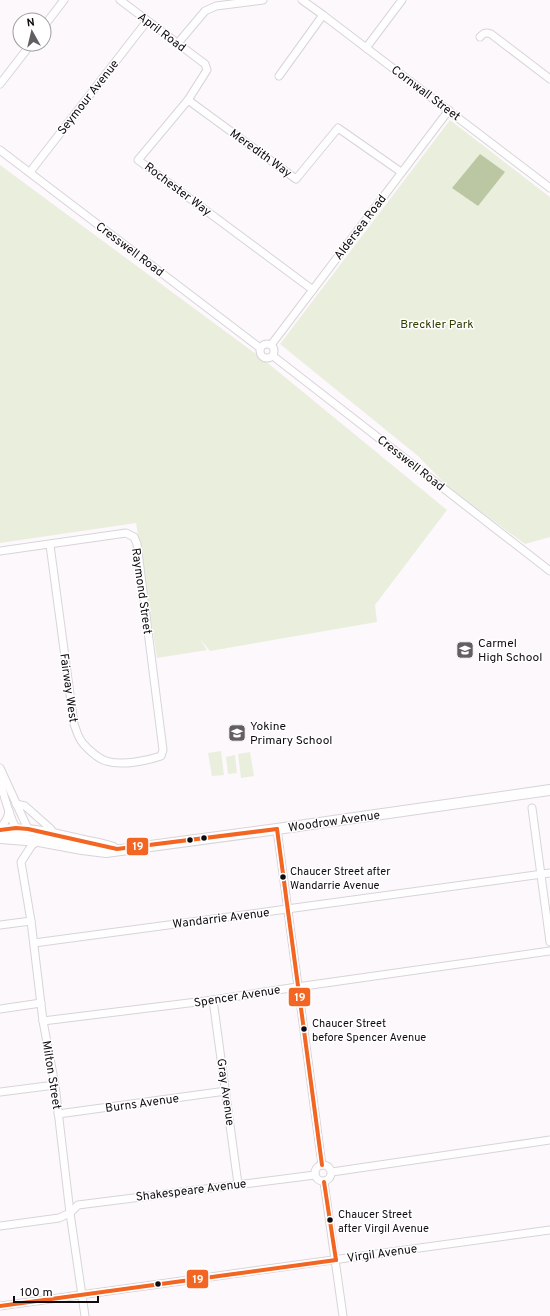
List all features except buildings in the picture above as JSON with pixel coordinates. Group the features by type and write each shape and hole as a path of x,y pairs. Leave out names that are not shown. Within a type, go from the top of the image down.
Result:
{"main road":[{"name":"Woodrow Avenue","path":"27,834 39,841 106,852 117,849 277,829 550,790"},
{"path":"0,829 16,828 27,834"},
{"name":"Woodrow Avenue","path":"27,834 52,834 117,849"},
{"path":"0,838 27,834"}],"street":[{"path":"52,16 64,0"},
{"name":"April Road","path":"120,0 204,64"},
{"path":"178,43 205,11 216,6 263,0"},
{"name":"Cornwall Street","path":"302,0 550,188"},
{"path":"366,48 402,0"},
{"path":"279,76 323,15"},
{"name":"Seymour Avenue","path":"30,172 147,21"},
{"path":"480,37 483,33 487,32 491,34 550,79"},
{"path":"0,84 25,52"},
{"name":"Rochester Way","path":"204,64 207,70 188,100 138,160 313,290"},
{"name":"Meredith Way","path":"188,100 296,179 338,128 402,172"},
{"name":"Aldersea Road","path":"271,345 449,110"},
{"name":"Cresswell Road","path":"0,150 260,348 260,353 263,357 268,358 273,356 550,571"},
{"path":"260,348 265,344 271,345 274,348 273,356"},
{"name":"Raymond Street","path":"0,551 126,534 134,536 137,544 163,750 162,756"},
{"name":"Fairway West","path":"50,545 74,724 80,740 90,751 105,761 127,763 149,760 162,756"},
{"path":"0,768 27,834"},
{"path":"0,777 16,828"},
{"path":"16,804 25,806 51,829 52,834"},
{"path":"532,808 550,942"},
{"path":"0,829 8,817 9,809"},
{"path":"277,829 322,1165"},
{"name":"Milton Street","path":"39,841 32,845 21,862 31,921 43,1021 55,1085 70,1213 85,1316"},
{"name":"Wandarrie Avenue","path":"34,943 550,873"},
{"path":"0,925 31,921"},
{"name":"Spencer Avenue","path":"43,1021 213,1000 550,951"},
{"name":"Gray Avenue","path":"213,1000 238,1184"},
{"path":"0,1009 41,1003"},
{"path":"0,1092 55,1085"},
{"name":"Burns Avenue","path":"58,1114 226,1092"},
{"path":"332,1172 550,1140"},
{"path":"322,1165 326,1165 332,1172 331,1177 324,1182 317,1178 315,1175 315,1170 322,1165"},
{"name":"Shakespeare Avenue","path":"0,1226 59,1218 70,1213 78,1205 315,1175"},
{"path":"324,1182 343,1316"},
{"name":"Virgil Avenue","path":"0,1306 550,1230"}],"green space":[{"name":"Breckler Park","path":"450,120 550,197 550,537 525,544 450,489 418,456 280,344"},
{"path":"0,165 264,360 447,510 375,605 377,622 210,651 200,639 207,650 157,658 136,523 0,543"},
{"path":"221,751 224,775 212,776 208,753"},
{"path":"250,752 254,776 241,778 238,754"},
{"path":"235,755 237,773 228,774 226,757"}],"shaded area":[{"path":"480,154 505,172 478,206 452,188"}],"transit line":[{"name":"19","path":"0,830 16,828 28,829 117,849 277,829"},
{"name":"19","path":"277,829 322,1165"},
{"name":"19","path":"324,1182 336,1260"},
{"name":"19","path":"0,1306 336,1260"}],"place":[{"name":"Carmel High School","path":"465,650"},
{"name":"Yokine Primary School","path":"237,733"},
{"name":"Chaucer Street after Wandarrie Avenue","path":"283,877"},
{"name":"Chaucer Street before Spencer Avenue","path":"304,1029"},
{"name":"Chaucer Street after Virgil Avenue","path":"330,1220"}]}
